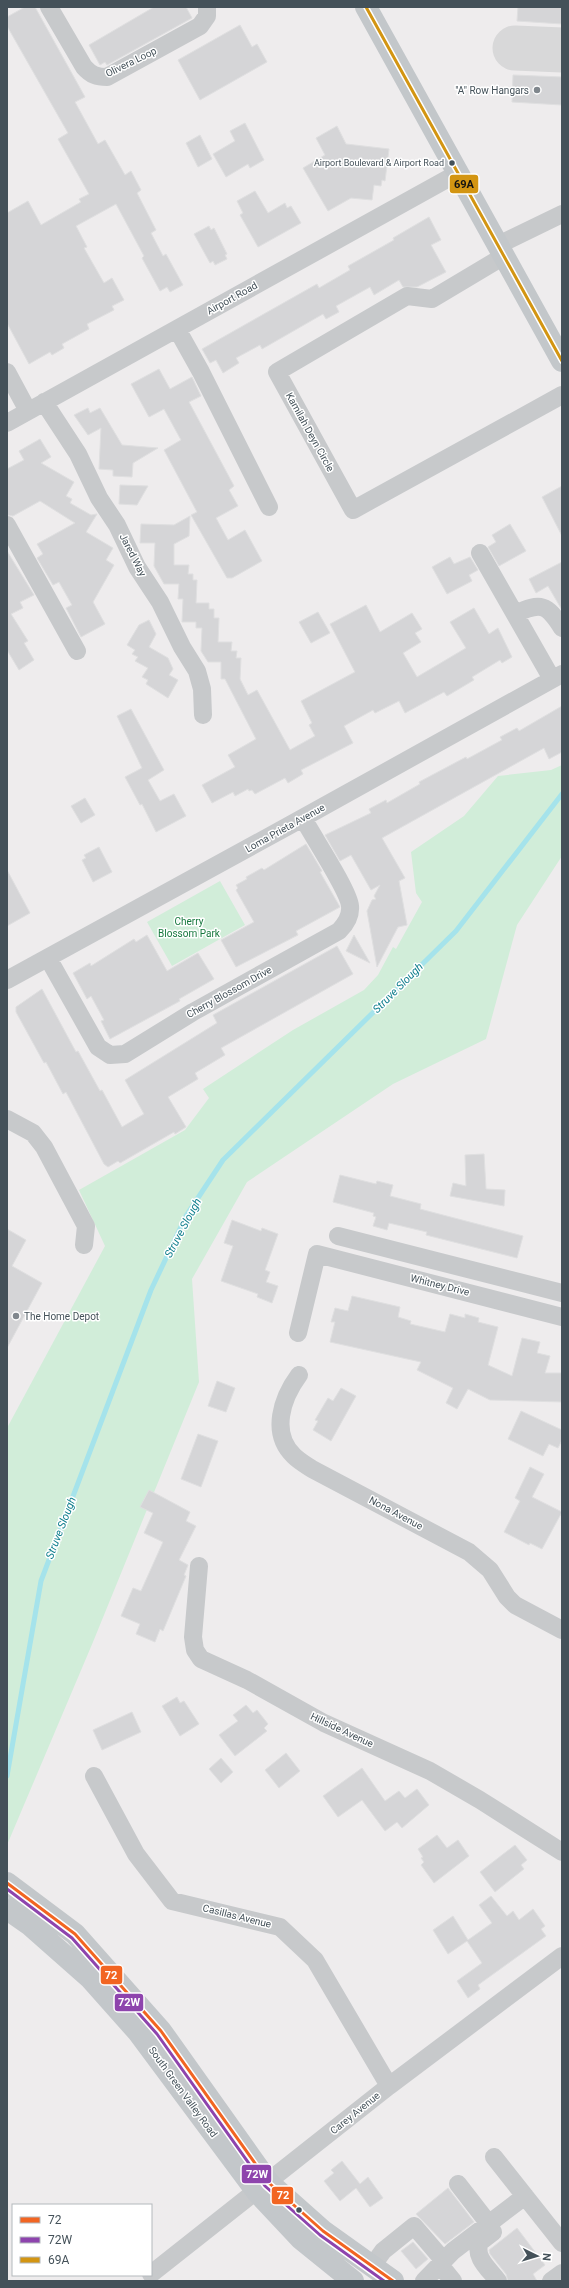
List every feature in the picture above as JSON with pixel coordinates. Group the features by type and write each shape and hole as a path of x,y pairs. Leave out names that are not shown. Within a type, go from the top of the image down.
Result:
{"main road":[{"path":"366,7 562,361"},
{"name":"South Green Valley Road","path":"7,1883 75,1934 161,2031 263,2188 296,2234 344,2279"},
{"name":"South Green Valley Road","path":"7,1909 30,1925 90,1978 138,2032 263,2188 394,2281"}],"street":[{"name":"Olivera Loop","path":"49,7 84,68 89,73 101,77 107,77 200,26 207,16 207,7"},
{"name":"Airport Road","path":"7,423 458,173"},
{"path":"501,250 562,214"},
{"name":"Kamilah Deyn Circle","path":"501,250 432,298 407,296 277,372 353,510 562,394"},
{"path":"177,328 201,372 269,508"},
{"path":"7,372 28,411"},
{"name":"Jared Way","path":"44,402 78,454 99,498 123,536 137,567 157,597 182,647 197,670 202,689 203,715"},
{"path":"7,525 77,650"},
{"path":"480,553 515,614 557,677"},
{"path":"515,614 532,606 544,606 552,612 562,628"},
{"name":"Loma Prieta Avenue","path":"7,980 557,677"},
{"name":"Cherry Blossom Drive","path":"48,958 98,1047 106,1053 116,1056 131,1052 193,1012 339,931 346,923 350,913 348,897 303,818"},
{"path":"7,1119 34,1133 44,1147 86,1226 84,1245"},
{"path":"338,1236 562,1293"},
{"name":"Whitney Drive","path":"298,1334 318,1254 562,1316"},
{"name":"Nona Avenue","path":"299,1375 288,1390 280,1415 283,1438 287,1448 295,1457 312,1468 469,1552 490,1570 507,1597 515,1605 562,1630"},
{"name":"Hillside Avenue","path":"199,1566 193,1638 195,1650 201,1659 247,1680 324,1722 430,1771 480,1800 562,1852"},
{"name":"Casillas Avenue","path":"94,1776 136,1854 172,1901 280,1927 315,1960 389,2086"},
{"name":"Carey Avenue","path":"152,2273 263,2188 389,2086 562,1956"},
{"path":"494,2157 562,2243"},
{"path":"458,2184 489,2224"},
{"path":"424,2281 442,2263 489,2224 528,2200"},
{"path":"498,2281 481,2259 478,2245 528,2200"},
{"path":"373,2265 383,2251 414,2226 442,2263 453,2281"},
{"path":"551,2281 562,2273"}],"green space":[{"path":"562,765 562,856 517,925 486,1039 393,1084 247,1182 192,1279 199,1382 93,1642 7,1845 7,1428 105,1246 79,1190 185,1130 209,1098 203,1089 293,1030 364,990 378,975 393,947 396,949 422,902 416,893 411,852 464,816 498,776 551,770"},
{"name":"Cherry Blossom Park","path":"220,881 245,925 172,966 147,922"}],"building":[{"path":"25,7 35,7 85,97 75,102 98,144 105,140 125,175 131,171 141,190 137,193 156,230 151,233 163,256 166,254 183,285 170,292 167,287 160,291 142,258 144,256 116,204 76,226 87,247 84,248 104,283 112,278 124,300 112,306 114,310 87,324 89,329 62,344 64,348 52,355 50,352 29,364 7,323 7,213 28,201 41,225 81,202 79,199 89,194 58,139 68,133 7,26 7,17"},
{"path":"154,7 186,7 192,18 107,65 105,62 100,65 89,45"},
{"path":"518,7 562,7 562,24 517,21"},
{"path":"240,25 252,47 257,44 267,62 200,100 178,60"},
{"name":"\"A\" Row Hangars","path":"513,75 562,77 562,105 512,102"},
{"path":"245,123 264,160 250,168 248,164 226,177 213,154 235,141 230,131"},
{"path":"337,126 346,144 389,149 385,181 382,180 381,186 374,185 372,200 351,198 328,211 303,168 325,155 316,138"},
{"path":"200,135 212,159 198,167 186,143"},
{"path":"255,191 268,213 285,203 287,208 291,206 301,223 258,247 240,215 243,213 237,201"},
{"path":"429,217 441,240 431,245 446,272 417,287 403,287 399,280 374,295 370,287 336,306 339,312 326,319 323,314 262,349 260,345 236,358 239,363 223,373 216,360 210,363 202,349 317,284 319,288 350,270 348,266 394,240 393,238"},
{"path":"209,226 211,230 214,228 227,254 225,255 227,259 215,265 213,261 210,263 194,234"},
{"path":"159,369 170,389 192,377 201,396 189,402 234,486 229,490 238,506 216,518 228,540 245,530 262,561 232,578 227,578 191,515 197,512 164,450 181,440 164,409 149,417 131,384"},
{"path":"88,408 90,413 100,408 122,445 158,448 133,463 132,477 113,476 113,470 99,469 101,428 88,435 74,415"},
{"path":"40,439 51,457 41,463 74,482 66,496 72,499 70,503 91,515 97,514 86,532 113,548 106,560 114,565 93,602 105,624 81,637 66,608 72,605 59,582 53,585 37,558 43,554 37,544 75,523 40,501 13,516 7,515 7,469 24,460 19,451"},
{"path":"120,485 148,486 137,505 119,504"},
{"path":"562,486 562,536 542,497"},
{"path":"190,516 189,536 174,544 174,565 189,565 188,574 193,574 193,580 197,580 196,603 209,603 209,609 214,609 214,618 219,618 218,642 232,642 231,651 237,651 236,658 241,658 240,679 248,695 257,690 290,750 315,736 309,725 312,723 301,701 355,672 330,624 366,605 380,632 412,613 422,629 415,633 421,642 403,653 417,677 466,648 450,622 474,608 489,634 498,628 512,657 502,663 500,660 472,677 474,680 447,696 444,692 405,713 399,701 375,713 373,710 344,726 353,743 301,770 303,774 288,783 285,778 255,794 252,790 249,791 248,789 235,796 233,792 212,803 202,785 235,767 228,755 256,739 225,679 221,679 221,662 208,662 201,651 202,628 196,628 196,622 182,622 183,599 178,599 179,584 164,584 154,566 155,543 140,543 141,524 174,525"},
{"path":"510,524 526,551 499,566 488,547 496,542 492,535"},
{"path":"7,551 34,595 20,602 23,608 11,614 28,641 24,643 34,660 19,670 7,650"},
{"path":"450,557 454,564 470,557 478,570 469,575 472,581 447,594 432,567"},
{"path":"562,562 562,610 548,586 536,593 529,579"},
{"path":"318,612 330,633 311,643 299,622"},
{"path":"149,620 156,634 149,647 168,658 173,669 169,675 178,680 168,698 146,684 148,680 142,677 148,668 135,661 138,657 132,654 135,650 127,645 139,625"},
{"path":"562,706 562,752 549,759 544,748 382,838 405,878 399,881 407,925 398,927 377,967 367,911 372,900 376,899 374,896 380,885 371,890 351,855 340,861 325,835 371,813 369,809 386,800 387,803 420,784 419,782 502,740 500,737 517,728 519,731"},
{"path":"131,709 164,770 148,780 160,801 174,794 186,816 156,832 142,804 140,805 125,777 142,768 117,716"},
{"path":"85,798 95,815 81,823 71,806"},
{"path":"306,844 322,871 320,872 340,907 296,931 298,935 236,967 221,940 254,922 236,890 238,888 236,885 247,879 246,877 262,868 264,870"},
{"path":"99,847 112,872 93,882 82,860 86,858 84,855"},
{"path":"7,870 30,913 7,926"},
{"path":"147,935 167,971 198,953 214,979 179,999 180,1001 110,1039 101,1021 104,1020 91,996 87,999 73,973 90,963 91,966 134,939 136,942"},
{"path":"354,935 370,963 346,951"},
{"path":"337,946 353,974 221,1048 225,1055 195,1073 198,1079 168,1097 186,1127 175,1134 174,1132 120,1163 118,1161 108,1167 104,1164 66,1092 63,1094 16,1012 16,1007 42,989 76,1052 78,1051 100,1091 102,1090 122,1127 144,1114 125,1080 217,1023 213,1015"},
{"path":"484,1154 486,1189 505,1190 504,1206 450,1196 453,1183 466,1186 465,1155"},
{"path":"340,1175 376,1184 377,1181 393,1185 390,1196 421,1204 420,1209 523,1236 517,1258 426,1235 427,1232 389,1223 387,1230 373,1226 376,1217 373,1216 374,1213 333,1202"},
{"path":"232,1220 261,1231 262,1228 278,1234 265,1270 270,1272 266,1282 278,1286 272,1303 257,1297 258,1294 221,1281 233,1246 224,1243"},
{"name":"The Home Depot","path":"7,1229 26,1240 12,1266 42,1283 7,1348"},
{"path":"352,1296 400,1307 398,1317 411,1321 410,1324 445,1332 450,1314 465,1318 465,1314 479,1318 478,1322 498,1327 488,1365 512,1376 522,1338 540,1342 537,1353 550,1356 545,1373 562,1373 562,1402 490,1400 468,1389 457,1409 446,1403 453,1388 417,1370 421,1362 330,1342 335,1322 331,1322 335,1308 348,1311"},
{"path":"217,1381 235,1388 226,1412 208,1406"},
{"path":"341,1388 356,1396 331,1441 313,1430 318,1421 315,1420 328,1398 333,1401"},
{"path":"521,1411 562,1430 562,1440 558,1448 549,1444 543,1456 508,1439"},
{"path":"198,1434 218,1441 201,1487 181,1479"},
{"path":"530,1467 544,1474 532,1497 562,1512 542,1549 530,1543 529,1545 504,1532 520,1501 515,1498"},
{"path":"149,1490 190,1512 186,1521 196,1526 179,1560 188,1565 184,1575 186,1576 163,1631 160,1629 155,1642 136,1634 140,1624 121,1616 133,1588 141,1591 163,1542 144,1533 153,1513 140,1507"},
{"path":"177,1697 180,1703 184,1701 199,1724 180,1736 162,1706"},
{"path":"246,1705 253,1713 257,1710 268,1724 264,1728 267,1731 235,1756 219,1735 238,1721 233,1715"},
{"path":"132,1712 141,1732 102,1750 93,1730"},
{"path":"286,1753 300,1771 279,1788 265,1770"},
{"path":"221,1758 233,1772 221,1783 209,1769"},
{"path":"362,1768 385,1801 399,1791 405,1798 417,1789 429,1805 402,1828 397,1822 385,1831 362,1800 338,1817 323,1796"},
{"path":"437,1835 447,1848 458,1840 469,1856 434,1883 421,1865 424,1862 418,1849"},
{"path":"515,1845 527,1860 521,1865 524,1869 495,1892 480,1872"},
{"path":"491,1896 507,1916 513,1911 519,1920 533,1909 545,1926 541,1929 546,1936 478,1985 480,1989 468,1998 457,1981 482,1963 467,1941 448,1954 433,1930 453,1916 468,1940 492,1923 479,1905"},
{"path":"342,2161 360,2184 368,2177 383,2198 370,2207 356,2188 340,2201 324,2181 334,2173 331,2170"},
{"path":"448,2188 474,2222 445,2244 416,2214"},
{"path":"517,2228 545,2265 533,2274 537,2281 508,2281 506,2274 490,2254 489,2250"},
{"path":"413,2242 428,2259 416,2269 401,2251"}],"waterway":[{"name":"Struve Slough","path":"7,1776 41,1581 151,1290 186,1216 223,1160 456,931 562,794"}],"taxiway":[{"path":"515,48 562,50"}],"transit line":[{"name":"69A","path":"366,7 562,361"},
{"name":"72","path":"7,1883 75,1934 161,2031 269,2183 323,2231 393,2281"},
{"name":"72W","path":"7,1889 72,1938 157,2034 265,2186 320,2235 384,2281"}],"place":[{"name":"\"A\" Row Hangars","path":"537,90"},
{"name":"Airport Boulevard & Airport Road","path":"452,163"},
{"name":"The Home Depot","path":"16,1316"}]}
